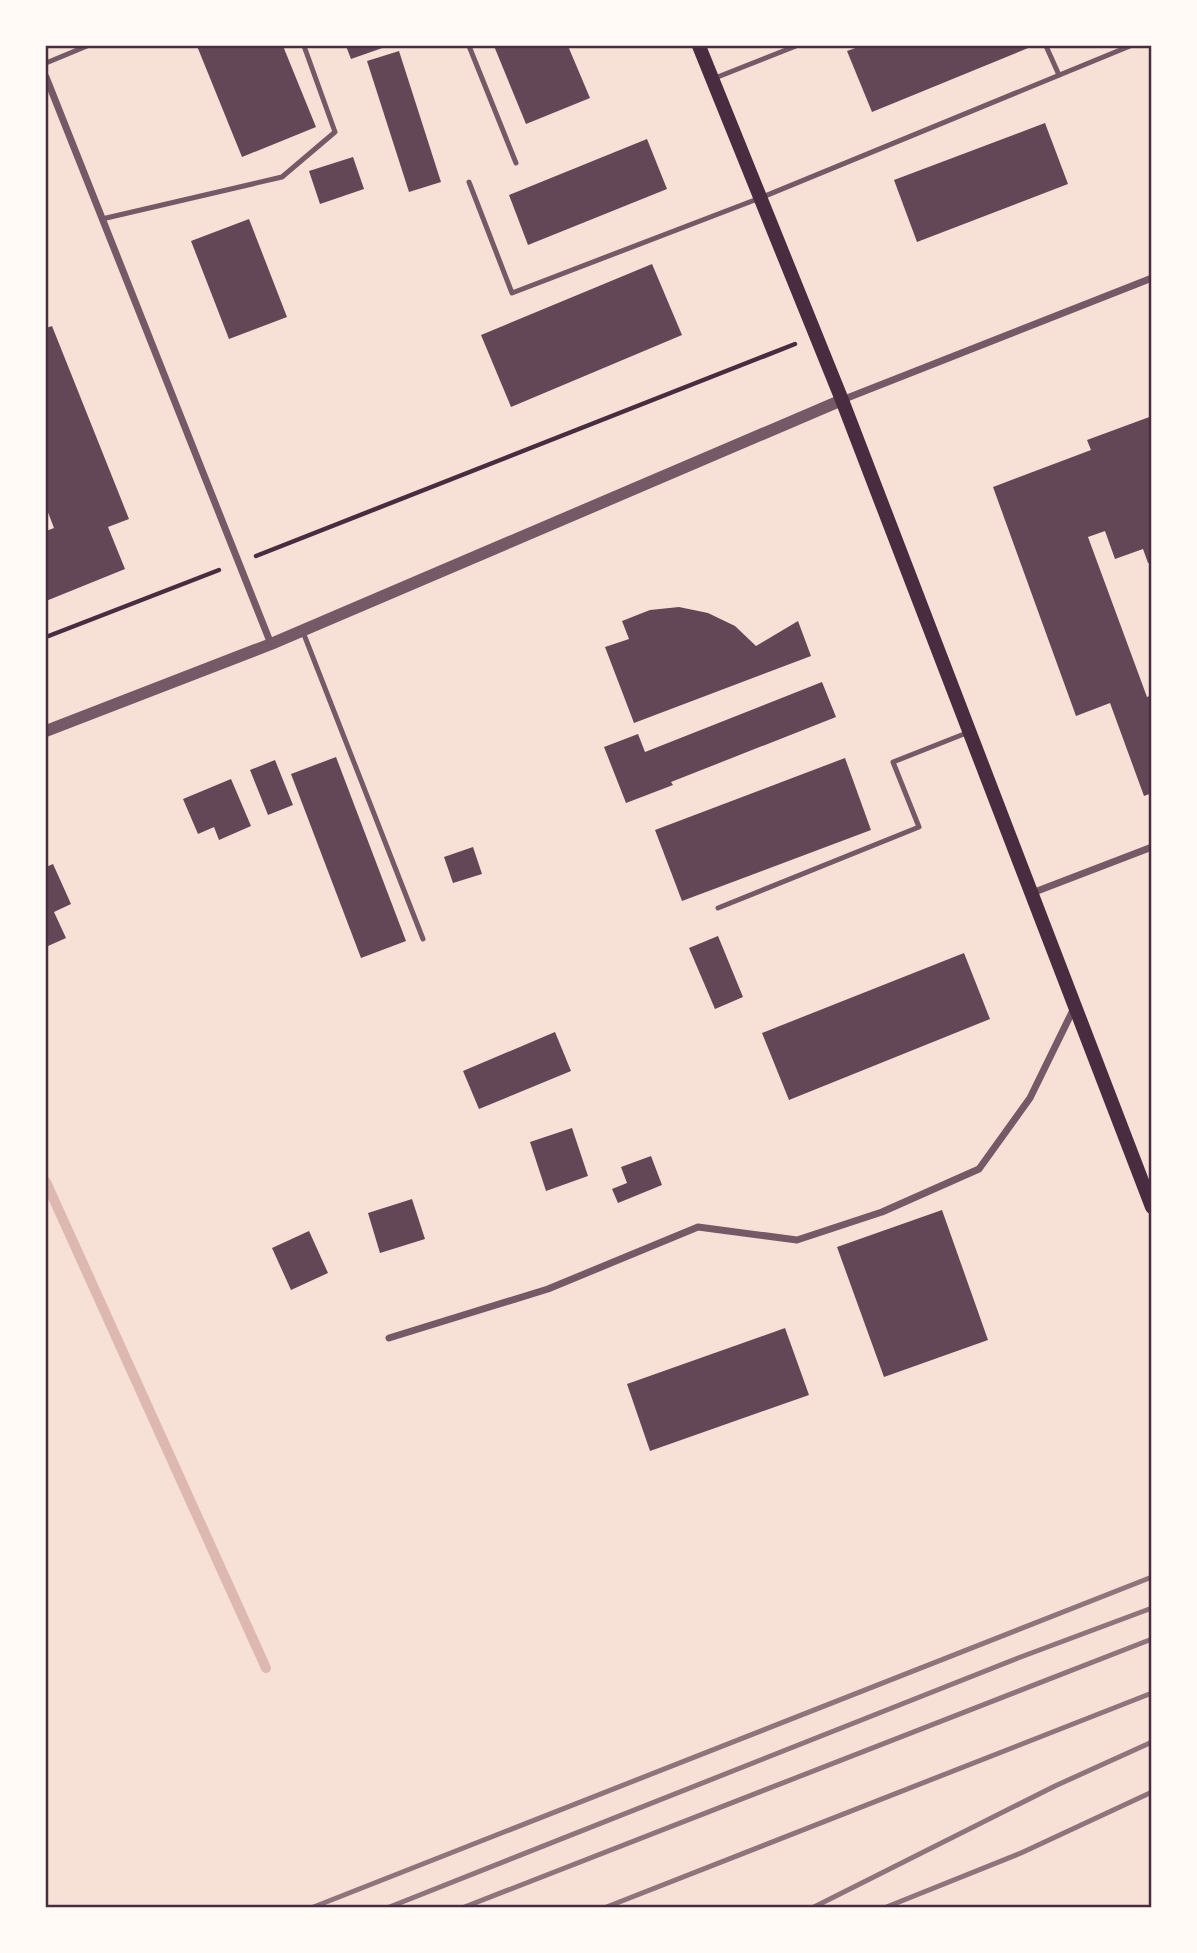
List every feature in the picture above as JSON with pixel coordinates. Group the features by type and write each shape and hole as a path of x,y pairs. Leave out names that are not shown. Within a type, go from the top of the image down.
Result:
{"main road":[{"path":"699,46 842,400 1152,1207"}],"street":[{"path":"46,77 271,644"},
{"path":"46,731 271,644 842,400 1152,278"},
{"path":"1031,893 1152,847"},
{"path":"390,1338 548,1289 698,1227 797,1240 882,1212 979,1169 1030,1098 1075,1007"}],"lane":[{"path":"46,63 87,46"},
{"path":"102,219 282,177 335,132 304,46"},
{"path":"469,46 516,163"},
{"path":"712,79 796,46"},
{"path":"1046,46 1059,75"},
{"path":"469,182 512,293 760,198 1130,46"},
{"path":"302,630 423,939"},
{"path":"718,908 919,827 893,762 969,732"}],"path":[{"path":"46,637 816,336"}],"building":[{"path":"197,46 283,46 316,127 242,157"},
{"path":"346,46 388,46 351,59"},
{"path":"494,46 568,46 590,98 526,124"},
{"path":"861,46 1033,46 872,112 847,51"},
{"path":"399,51 441,182 409,192 367,61"},
{"path":"1045,123 1068,184 917,242 894,180"},
{"path":"647,139 667,189 528,245 509,195"},
{"path":"353,157 364,189 320,204 309,171"},
{"path":"249,219 287,317 229,339 191,241"},
{"path":"652,264 682,335 511,407 481,335"},
{"path":"52,326 129,519 108,527 125,569 46,601 46,531 54,528 46,507 46,328"},
{"path":"1152,416 1152,562 1148,563 1143,549 1115,559 1105,531 1088,537 1147,697 1152,695 1152,793 1144,796 1110,703 1076,716 993,487 1091,450 1087,440"},
{"path":"679,607 708,613 735,626 756,646 798,621 811,656 634,723 605,647 629,639 622,621 650,610"},
{"path":"822,682 836,717 671,782 673,785 626,803 604,747 638,734 645,752"},
{"path":"336,757 406,941 361,958 291,774"},
{"path":"845,758 871,830 682,901 655,830"},
{"path":"275,760 293,805 268,815 250,770"},
{"path":"231,779 251,826 219,840 214,827 198,834 183,799"},
{"path":"473,847 482,874 453,883 444,857"},
{"path":"53,864 71,904 54,912 66,938 48,946 46,867"},
{"path":"718,936 743,997 715,1009 689,948"},
{"path":"964,953 990,1019 789,1100 762,1033"},
{"path":"555,1032 571,1071 479,1109 463,1071"},
{"path":"572,1128 588,1176 546,1191 530,1142"},
{"path":"651,1156 662,1185 618,1203 612,1189 627,1183 621,1167"},
{"path":"412,1199 425,1239 380,1253 368,1213"},
{"path":"942,1210 988,1340 884,1377 837,1247"},
{"path":"309,1231 328,1273 291,1290 272,1248"},
{"path":"785,1328 809,1395 650,1451 627,1384"}],"waterway":[{"path":"46,1182 266,1668"}],"railway":[{"path":"311,1908 1152,1577"},
{"path":"387,1908 1018,1658 1152,1608"},
{"path":"462,1908 1152,1639"},
{"path":"604,1908 1152,1693"},
{"path":"812,1908 1055,1786 1152,1742"},
{"path":"884,1908 1021,1853 1152,1792"}]}
